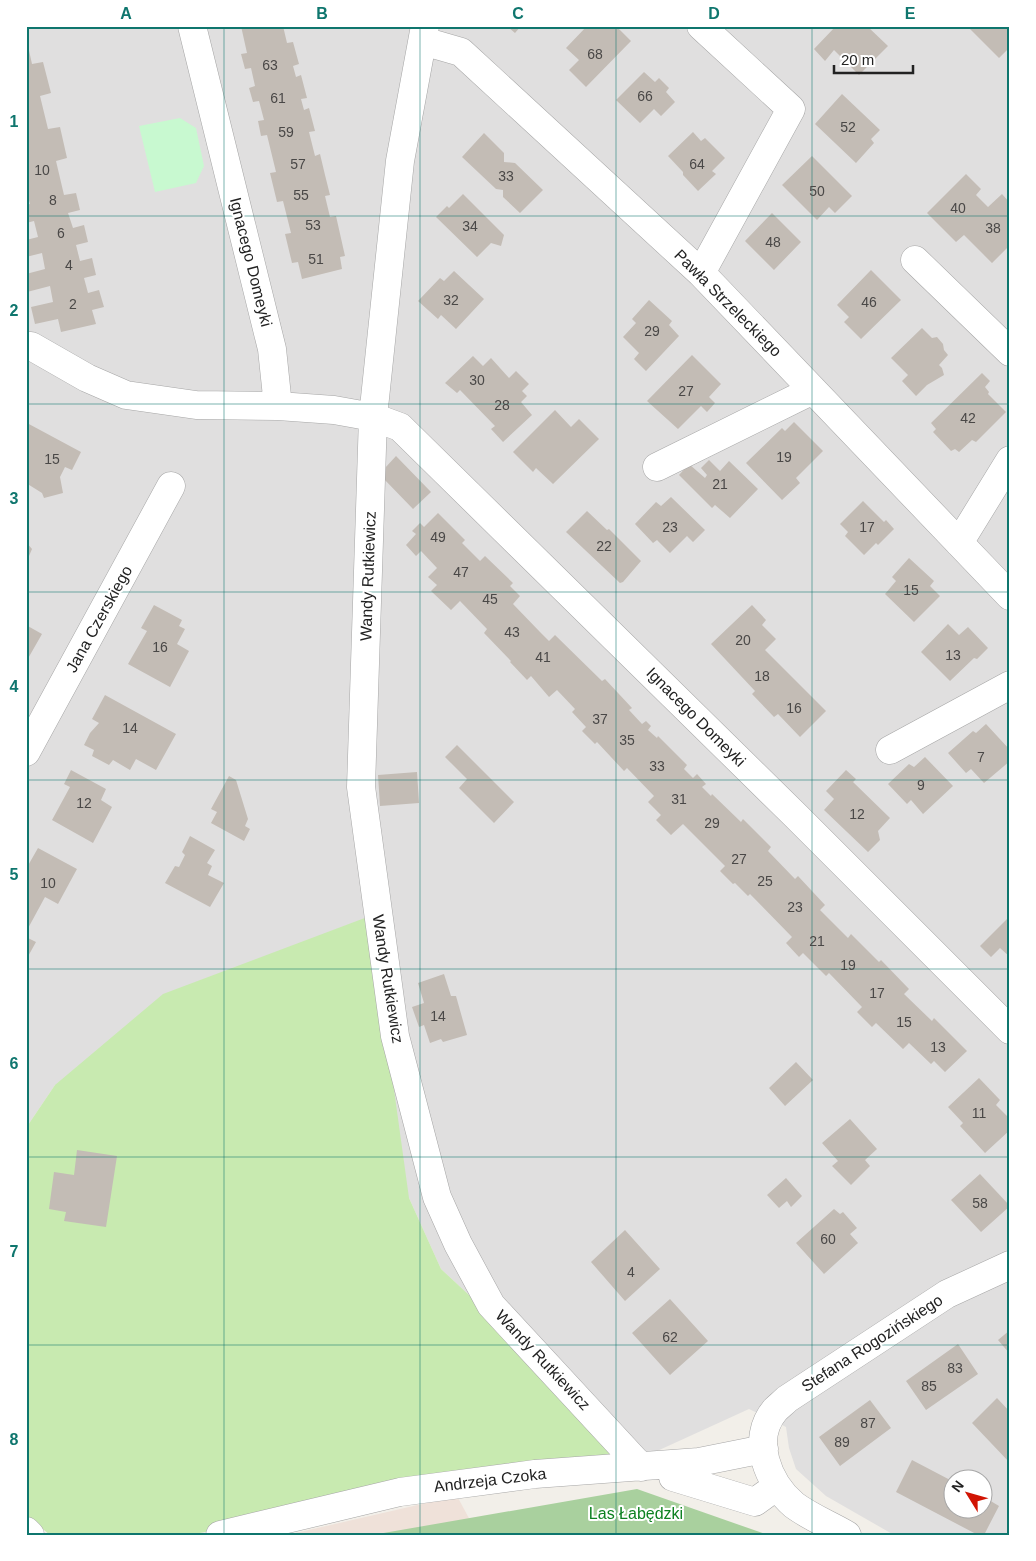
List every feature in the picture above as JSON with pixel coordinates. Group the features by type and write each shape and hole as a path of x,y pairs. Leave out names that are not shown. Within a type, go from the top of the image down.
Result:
{"street":[{"name":"Ignacego Domeyki","path":"192,26 272,349 278,406 334,410 373,417 400,427 797,817 1010,1030"},
{"path":"701,26 792,109 701,273"},
{"path":"373,417 400,161 424,34"},
{"name":"Pawła Strzeleckiego","path":"424,34 461,52 701,273 1010,596"},
{"path":"915,260 1010,352"},
{"path":"26,346 31,346 87,378 126,395 196,405 278,406"},
{"path":"657,467 813,390"},
{"name":"Wandy Rutkiewicz","path":"373,417 361,787 395,1036 437,1197 458,1244 491,1305 641,1467"},
{"path":"959,543 1010,460"},
{"name":"Jana Czerskiego","path":"26,752 171,486"},
{"path":"890,750 1010,685"},
{"name":"Stefana Rogozińskiego","path":"764,1449 764,1435 768,1422 775,1410 787,1400 947,1294 1010,1265"},
{"path":"764,1449 765,1462 770,1474 777,1486 796,1506 848,1535"},
{"name":"Andrzeja Czoka","path":"220,1535 400,1492 535,1474 671,1465 716,1460 764,1449"},
{"path":"671,1465 673,1477 755,1502 777,1486"},
{"path":"26,1531 30,1535"}],"shaded area":[{"path":"26,26 1010,26 1010,1535 894,1535 826,1496 796,1469 789,1448 786,1427 749,1409 644,1457 441,1269 409,1198 55,1085 26,1128"},
{"path":"457,1496 478,1535 287,1535"}],"green space":[{"path":"180,118 196,128 204,166 196,183 155,192 139,126"},
{"path":"370,916 409,1198 441,1269 644,1457 188,1535 50,1535 26,1515 26,1128 55,1085 163,994"},
{"name":"Las Łabędzki","path":"637,1489 768,1535 372,1535"}],"building":[{"path":"241,26 283,26 287,43 293,42 299,64 293,66 296,77 301,75 307,98 301,99 304,110 309,108 315,131 309,132 315,156 320,154 330,195 325,196 330,217 336,216 345,256 340,257 342,269 302,279 298,262 292,263 285,234 291,233 283,201 277,202 270,173 276,172 267,135 261,136 258,121 264,120 259,101 253,102 249,88 255,86 251,68 245,69 241,54 247,53"},
{"path":"507,26 521,26 515,33"},
{"path":"587,26 616,26 631,41 586,87 569,70 579,60 566,48"},
{"path":"836,26 846,26 848,28 849,26 867,26 888,46 859,75 834,50 825,61 814,49"},
{"path":"967,26 1010,26 1010,47 999,58"},
{"path":"28,46 32,64 43,62 51,93 40,96 48,129 60,127 67,158 56,161 64,195 76,193 80,210 68,213 73,228 84,225 88,242 76,245 80,261 92,258 96,275 84,278 88,293 99,290 104,307 92,310 96,324 61,332 58,319 35,324 31,307 53,302 50,286 27,292 26,289 26,274 45,269 42,253 26,257 26,240 38,237 34,221 26,223 26,205 30,204 26,190 26,47"},
{"path":"644,72 655,82 659,78 669,88 666,92 675,102 661,116 654,109 640,123 616,100"},
{"path":"842,94 880,130 871,139 874,143 856,163 815,124"},
{"path":"693,132 701,141 705,138 725,158 712,171 716,174 698,191 668,156"},
{"path":"484,133 504,153 504,162 515,163 543,190 520,213 503,197 503,190 496,189 462,157"},
{"path":"812,156 852,196 835,213 829,207 817,220 782,185"},
{"path":"966,174 981,189 976,195 988,207 1002,194 1010,203 1010,245 992,263 964,235 956,242 927,213"},
{"path":"463,194 504,235 501,246 491,243 477,257 436,217 447,206 449,208"},
{"path":"772,213 801,242 774,270 745,241"},
{"path":"871,270 901,300 861,339 844,322 849,317 837,305"},
{"path":"454,271 484,299 456,329 441,315 438,319 418,301 440,278 444,281"},
{"path":"649,300 672,321 669,325 679,336 646,371 634,359 639,353 623,337 636,323 632,319"},
{"path":"922,328 932,338 937,337 948,355 939,365 944,375 927,385 916,396 902,381 908,375 891,358"},
{"path":"692,355 721,384 709,397 715,403 707,412 701,406 678,429 647,401"},
{"path":"473,356 483,366 491,358 509,378 516,371 529,384 522,391 527,396 521,402 532,415 503,442 491,429 495,426 460,390 457,393 445,383"},
{"path":"982,373 990,381 985,387 989,392 988,394 1006,412 976,442 972,440 959,452 955,449 951,451 933,432 936,429 931,423"},
{"path":"555,410 571,427 579,419 599,439 553,484 536,468 533,472 513,452"},
{"path":"794,422 823,451 796,478 800,483 782,500 746,463 782,428 785,431"},
{"path":"27,423 81,452 72,470 65,467 60,477 63,493 44,498 42,493 26,483"},
{"path":"396,456 431,492 413,509 383,478 385,468"},
{"path":"709,460 720,471 729,461 758,489 730,518 715,505 712,508 679,475 689,464 705,478 707,475 701,468"},
{"path":"671,497 705,530 693,542 687,536 670,553 657,540 653,543 635,524 656,502 661,506"},
{"path":"863,501 884,522 886,520 894,529 878,545 876,543 864,555 845,536 848,532 840,524"},
{"path":"587,511 607,530 609,529 641,561 623,582 620,583 566,532"},
{"path":"438,513 465,540 462,543 480,561 485,556 513,583 510,586 520,596 513,604 540,632 549,641 555,635 602,681 605,679 632,708 629,710 642,724 646,721 651,726 648,730 657,738 658,736 687,765 684,769 693,778 697,774 706,784 702,787 741,822 743,819 771,847 768,851 795,879 798,876 825,905 820,910 848,938 851,934 879,962 881,960 909,989 904,994 932,1021 934,1018 967,1051 945,1072 934,1061 931,1064 909,1043 903,1049 876,1023 872,1027 857,1012 862,1007 829,973 826,976 803,953 799,957 786,943 792,937 750,894 748,896 720,871 725,866 683,824 671,835 656,820 661,815 648,802 654,796 627,768 624,771 597,742 595,744 582,731 586,727 572,712 575,709 557,690 549,697 531,676 527,680 484,633 487,629 460,601 451,610 431,591 437,585 428,577 437,568 421,551 416,556 406,545 416,534 412,531 420,523 424,527"},
{"path":"26,542 32,549 29,556 26,557"},
{"path":"909,558 934,581 930,586 940,596 914,622 885,594 896,581 892,577"},
{"path":"154,605 182,620 179,626 185,629 177,644 189,651 170,687 128,664 147,631 141,628"},
{"path":"752,605 766,620 762,625 776,639 765,650 826,711 800,737 778,714 774,717 752,694 755,691 711,644"},
{"path":"948,624 959,635 968,627 988,648 977,659 974,658 950,681 921,652"},
{"path":"26,625 42,634 26,662"},
{"path":"105,695 176,734 156,770 136,759 130,770 113,760 109,765 92,756 94,750 84,745 90,733 99,723 92,719"},
{"path":"986,724 1010,750 1010,761 984,783 971,769 966,773 948,753 973,731 976,733"},
{"path":"457,745 514,802 494,823 459,788 467,779 445,757"},
{"path":"925,757 953,786 923,814 911,800 907,804 888,784 909,764 914,767"},
{"path":"71,770 106,789 101,800 112,807 93,843 52,820 70,787 64,784"},
{"path":"846,770 856,779 853,782 890,818 878,831 880,840 868,852 824,810 834,799 826,791"},
{"path":"417,772 419,803 380,806 378,775"},
{"path":"229,776 236,780 248,819 245,826 250,829 244,841 211,823 217,812 211,809"},
{"path":"190,836 215,850 207,863 212,866 208,875 224,883 210,907 165,883 175,866 179,867 185,855 182,852"},
{"path":"38,848 77,869 58,904 45,897 26,932 26,869"},
{"path":"1010,916 1010,957 1000,948 991,957 980,946"},
{"path":"26,937 36,942 26,960"},
{"path":"444,974 451,996 456,996 467,1035 443,1042 441,1039 430,1043 424,1025 419,1027 412,1007 424,1003 418,983"},
{"path":"796,1062 813,1080 785,1106 769,1088"},
{"path":"979,1078 1000,1100 996,1105 1010,1119 1010,1130 985,1153 960,1126 963,1123 948,1107"},
{"path":"850,1119 877,1149 865,1160 870,1166 851,1185 832,1166 838,1161 822,1143"},
{"path":"77,1150 117,1156 106,1227 64,1221 66,1212 49,1209 54,1172 74,1175"},
{"path":"980,1174 1010,1206 981,1232 951,1200"},
{"path":"786,1178 802,1196 791,1207 787,1201 779,1208 767,1195"},
{"path":"834,1209 840,1214 843,1212 857,1228 850,1234 858,1243 824,1274 796,1243"},
{"path":"625,1230 660,1269 625,1301 591,1262"},
{"path":"670,1299 708,1341 670,1375 632,1333"},
{"path":"1010,1330 1010,1354 998,1340"},
{"path":"958,1344 978,1374 926,1410 906,1381"},
{"path":"997,1398 1010,1412 1010,1463 972,1423"},
{"path":"870,1400 891,1428 840,1466 819,1437"},
{"path":"912,1460 944,1477 944,1517 896,1492"},
{"path":"994,1503 999,1506 994,1516"},
{"path":"946,1518 993,1518 984,1535 978,1535"}]}
